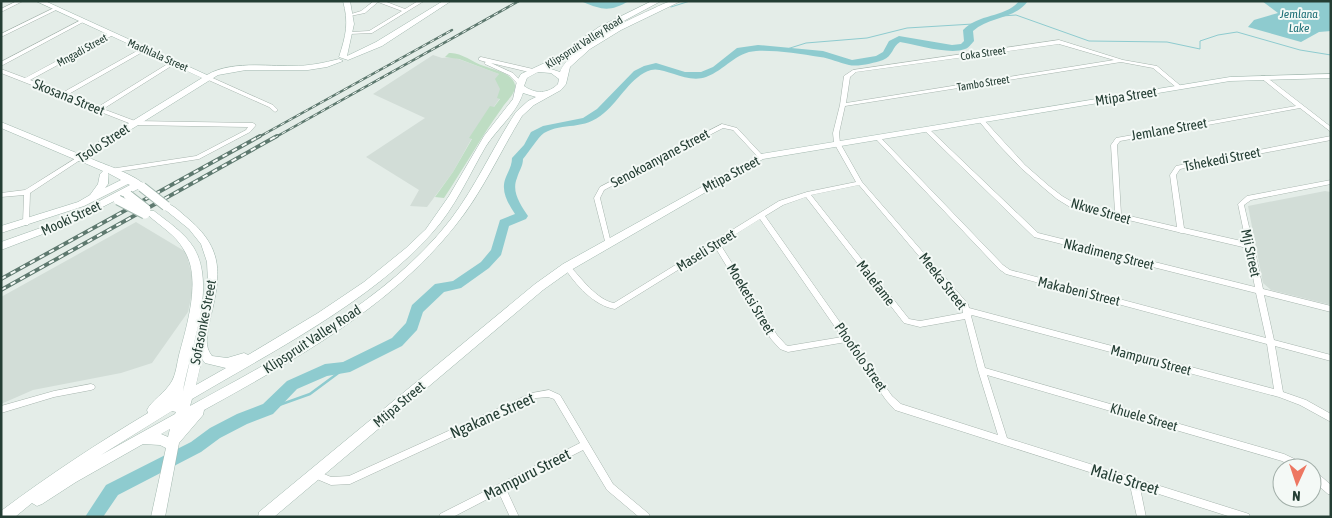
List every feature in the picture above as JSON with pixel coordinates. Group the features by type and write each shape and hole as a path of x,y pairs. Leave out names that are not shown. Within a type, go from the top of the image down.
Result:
{"main road":[{"name":"Madhlala Street","path":"39,1 206,77"},
{"path":"343,59 351,34 350,15 346,1"},
{"name":"Tsolo Street","path":"78,159 206,77 230,70 311,68 343,59 379,44 448,1"},
{"name":"Klipspruit Valley Road","path":"20,510 64,472 175,403 322,316 373,282 424,236 450,203 486,140 516,100 524,76 554,62 602,29 658,1"},
{"name":"Klipspruit Valley Road","path":"4,517 20,510 140,441 175,429 205,404 295,353 348,317 402,275 425,254 454,221 519,114 531,103 559,88 570,63 592,46 635,20 678,1"},
{"path":"535,71 553,71 562,78"},
{"name":"Mtipa Street","path":"264,517 503,316 567,267 760,157 1235,78 1330,77"},
{"path":"520,85 532,94 548,94"},
{"name":"Sofasonke Street","path":"1,126 107,172 130,180 166,206 199,234 210,254 213,283 188,396 175,429"},
{"path":"89,201 101,188 107,172"},
{"name":"Sofasonke Street","path":"107,172 120,194 160,221 185,243 190,249 198,269 197,291 175,403 175,429"},
{"name":"Mooki Street","path":"1,230 89,201 120,194 130,180"},
{"name":"Mooki Street","path":"1,246 48,230 140,186"},
{"path":"202,337 202,351 206,357 209,360 227,363 281,341"},
{"path":"64,472 87,454 155,409 168,398 179,381"},
{"path":"140,441 161,439 175,429 184,427 205,404"},
{"path":"158,517 175,429"}],"street":[{"path":"1,11 21,1"},
{"path":"350,15 363,12 378,1 406,11"},
{"path":"351,34 370,32 422,1"},
{"path":"1,36 56,9"},
{"path":"1,64 83,21"},
{"name":"Mngadi Street","path":"26,80 111,34"},
{"name":"Coka Street","path":"837,143 836,133 848,76 849,73 855,72 1055,42 1122,61 1158,68 1179,87"},
{"path":"63,95 144,49"},
{"path":"520,85 511,74 485,63 481,59 535,71"},
{"name":"Tambo Street","path":"843,105 1122,61"},
{"path":"99,109 174,62"},
{"name":"Skosana Street","path":"1,71 134,123 254,125 252,128 197,158 107,172"},
{"name":"Madhlala Street","path":"206,77 275,110"},
{"path":"1263,77 1299,107 1331,130"},
{"name":"Jemlane Street","path":"1118,217 1114,145 1118,139 1299,107"},
{"name":"Nkwe Street","path":"981,120 1012,155 1061,199 1072,205 1251,246"},
{"name":"Senokoanyane Street","path":"608,243 597,198 599,192 610,184 722,126 734,128 760,157"},
{"name":"Nkadimeng Street","path":"926,129 1036,235 1331,309"},
{"name":"Makabeni Street","path":"878,137 1004,270 1270,340 1331,358"},
{"name":"Tshekedi Street","path":"1180,231 1173,175 1178,167 1331,138"},
{"name":"Meeka Street","path":"837,143 860,183 961,300 968,313 982,370 1004,441"},
{"name":"Tsolo Street","path":"27,192 78,159"},
{"name":"Maseli Street","path":"567,267 601,302 608,306 615,306 788,200 860,183"},
{"name":"Mji Street","path":"1279,394 1251,246 1241,207 1243,201 1249,198 1329,184"},
{"path":"1,194 27,192 26,223"},
{"name":"Malefame","path":"807,194 907,321 920,324 968,313"},
{"name":"Phoofolo Street","path":"761,216 889,398 898,407 1004,441"},
{"name":"Moeketsi Street","path":"717,244 774,337 784,347 797,349 848,339"},
{"name":"Mampuru Street","path":"968,313 1279,394 1303,402 1331,418"},
{"name":"Khuele Street","path":"982,370 1284,458"},
{"path":"1,410 54,394 91,387"},
{"name":"Ngakane Street","path":"315,474 331,481 350,480 545,392 557,397 584,446 610,487 646,517"},
{"name":"Malie Street","path":"1004,441 1246,517"},
{"name":"Mampuru Street","path":"443,517 584,446"},
{"path":"1134,482 1142,517"},
{"path":"501,487 515,517"}],"shaded area":[{"path":"433,55 442,58 453,57 499,74 496,79 500,86 500,98 472,138 453,172 427,207 410,206 419,190 366,157 425,118 373,94"},
{"path":"1325,191 1331,192 1331,305 1271,290 1263,283 1248,206"},
{"path":"136,222 186,252 194,284 188,312 152,363 121,373 33,390 1,404 1,297"}],"green space":[{"path":"449,53 462,56 507,75 514,81 515,88 444,198 435,197 453,172 472,139 469,138 490,106 494,107 500,99 497,98 500,89 495,79 499,74 459,59 445,57"}],"water":[{"path":"629,1 606,9 583,2"},
{"name":"Jemlana Lake","path":"1262,1 1331,1 1331,31 1319,32 1301,42 1248,27 1254,20 1278,13"}],"waterway":[{"path":"671,7 690,1"},
{"path":"93,517 112,490 196,447 215,433 242,419 268,409 292,385 325,370 345,368 397,342 412,326 417,309 440,288 456,285 485,265 497,252 504,223 522,216 511,197 509,185 517,165 517,158 528,147 535,134 543,129 586,121 601,111 637,73 656,66 684,75 702,75 716,69 740,50 758,48 823,54 852,63 879,58 887,54 892,43 899,39 952,48 964,47 969,41 968,30 975,24 982,20 1012,12 1024,1"},
{"path":"1002,16 1016,15 1089,41 1167,42 1200,49 1200,41 1218,35 1237,32 1300,50 1331,55"},
{"path":"787,49 806,43 867,38 907,28 973,24"},
{"path":"268,409 310,394 345,368"}],"railway":[{"path":"274,138 519,1"},
{"path":"257,138 452,30"},
{"path":"1,279 260,136"},
{"path":"1,290 277,136"}]}
